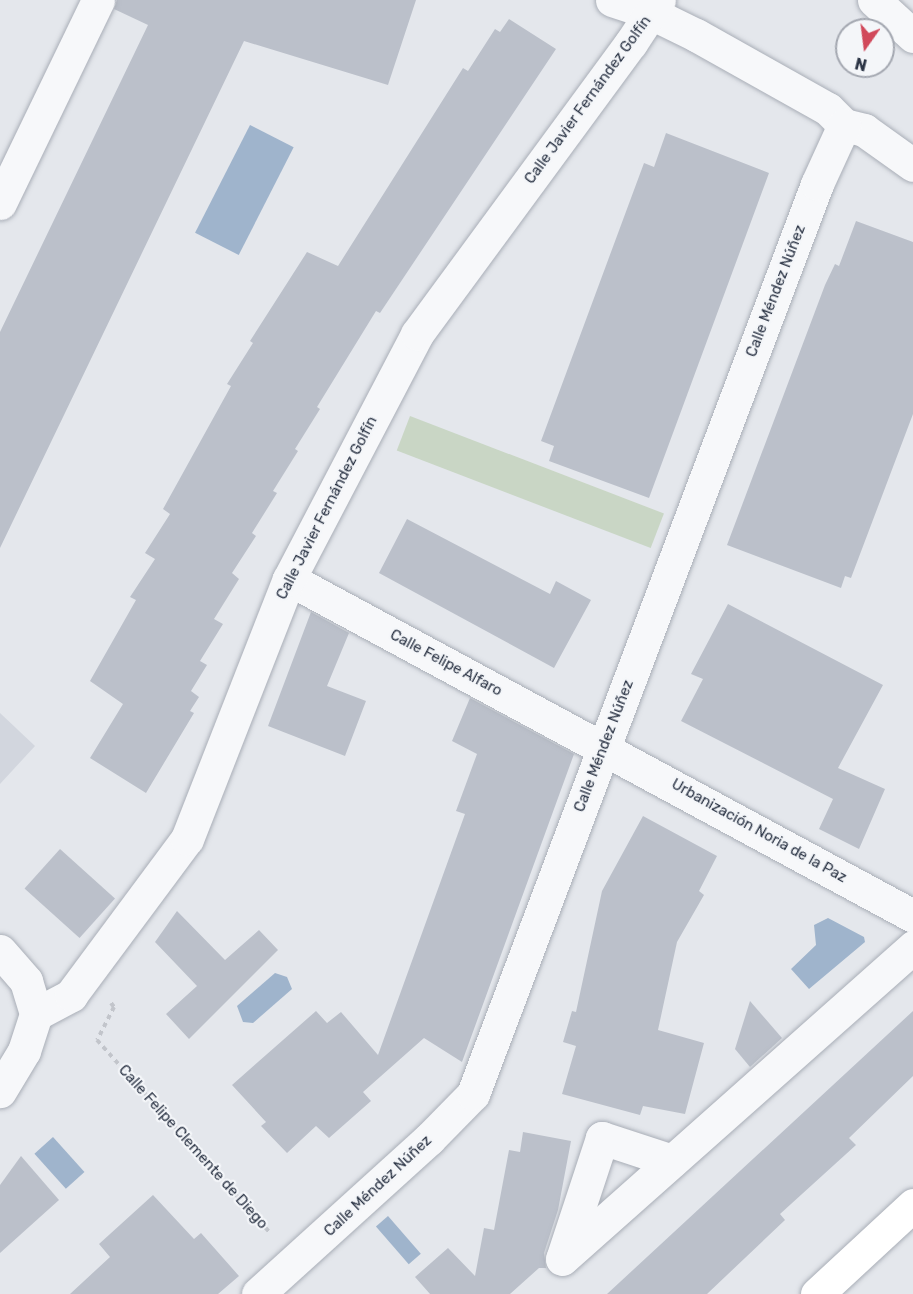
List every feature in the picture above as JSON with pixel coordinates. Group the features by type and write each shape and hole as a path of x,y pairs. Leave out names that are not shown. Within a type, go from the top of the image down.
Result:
{"main road":[{"path":"817,1294 913,1205"}],"street":[{"path":"0,203 98,0"},
{"path":"612,0 655,6 828,109 844,125 864,130 913,165"},
{"path":"874,0 913,36"},
{"name":"Calle Javier Fernández Golfín","path":"36,1014 56,1006 78,987 187,839 289,579 417,334 655,6"},
{"name":"Calle Méndez Núñez","path":"258,1294 429,1139 473,1094 817,184 844,125"},
{"name":"Calle Felipe Alfaro","path":"289,579 604,747"},
{"name":"Urbanización Noria de la Paz","path":"604,747 913,916"},
{"path":"672,1161 913,947"},
{"path":"0,951 26,981 36,1014 24,1051 0,1091"}],"path":[{"name":"Calle Felipe Clemente de Diego","path":"108,1001 114,1007 97,1040 295,1261"}],"shaded area":[{"path":"0,713 35,746 0,784"}],"green space":[{"path":"410,416 664,513 651,548 397,451"}],"water":[{"path":"250,125 294,147 239,255 195,233"},
{"path":"828,918 864,937 865,942 809,989 791,969 816,945 814,925"},
{"path":"275,973 287,977 292,989 253,1023 243,1022 237,1006"},
{"path":"53,1137 84,1172 66,1189 34,1154"},
{"path":"388,1216 421,1254 409,1264 376,1226"}],"building":[{"path":"117,0 416,0 388,85 244,41 0,548 0,332 148,25 114,9"},
{"path":"509,19 556,49 380,313 376,311 317,407 320,409 295,449 298,451 273,491 277,493 252,533 256,536 232,573 239,579 214,619 223,624 200,661 207,665 191,691 199,697 190,711 194,713 146,793 90,758 123,704 90,681 136,600 130,597 155,559 145,553 170,514 163,509 231,386 227,384 253,343 250,341 307,252 338,266 463,68 468,71 495,29 500,32"},
{"path":"666,133 769,173 649,498 549,461 554,446 541,441 644,163 654,167"},
{"path":"856,221 913,242 913,414 851,578 845,576 841,588 727,545 825,285 835,264 839,266"},
{"path":"407,519 550,594 556,581 591,600 554,668 379,573"},
{"path":"728,604 883,685 838,768 885,789 859,849 819,829 833,799 681,721 703,679 691,674"},
{"path":"311,612 349,633 327,686 366,701 345,756 268,726"},
{"path":"470,698 574,754 462,1062 424,1038 363,1092 371,1101 329,1138 316,1126 287,1153 261,1126 266,1122 232,1085 316,1011 327,1023 341,1012 378,1055 465,814 456,811 477,754 452,741"},
{"path":"643,816 717,856 699,891 704,895 677,942 658,1030 704,1043 685,1114 643,1106 640,1115 562,1094 576,1046 563,1042 572,1011 576,1012 602,891"},
{"path":"60,849 115,899 80,938 25,888"},
{"path":"177,911 225,960 259,930 278,950 189,1039 166,1014 197,986 155,942"},
{"path":"750,1001 782,1038 750,1067 735,1049"},
{"path":"913,1011 913,1076 849,1138 856,1145 780,1214 785,1220 707,1294 607,1294"},
{"path":"523,1132 571,1141 558,1210 544,1253 546,1268 539,1268 510,1294 430,1294 415,1277 448,1248 475,1276 484,1228 494,1230 509,1150 520,1152"},
{"path":"21,1156 59,1200 0,1253 0,1185"},
{"path":"153,1195 194,1239 201,1233 239,1276 218,1294 70,1294 110,1257 99,1244"}]}
